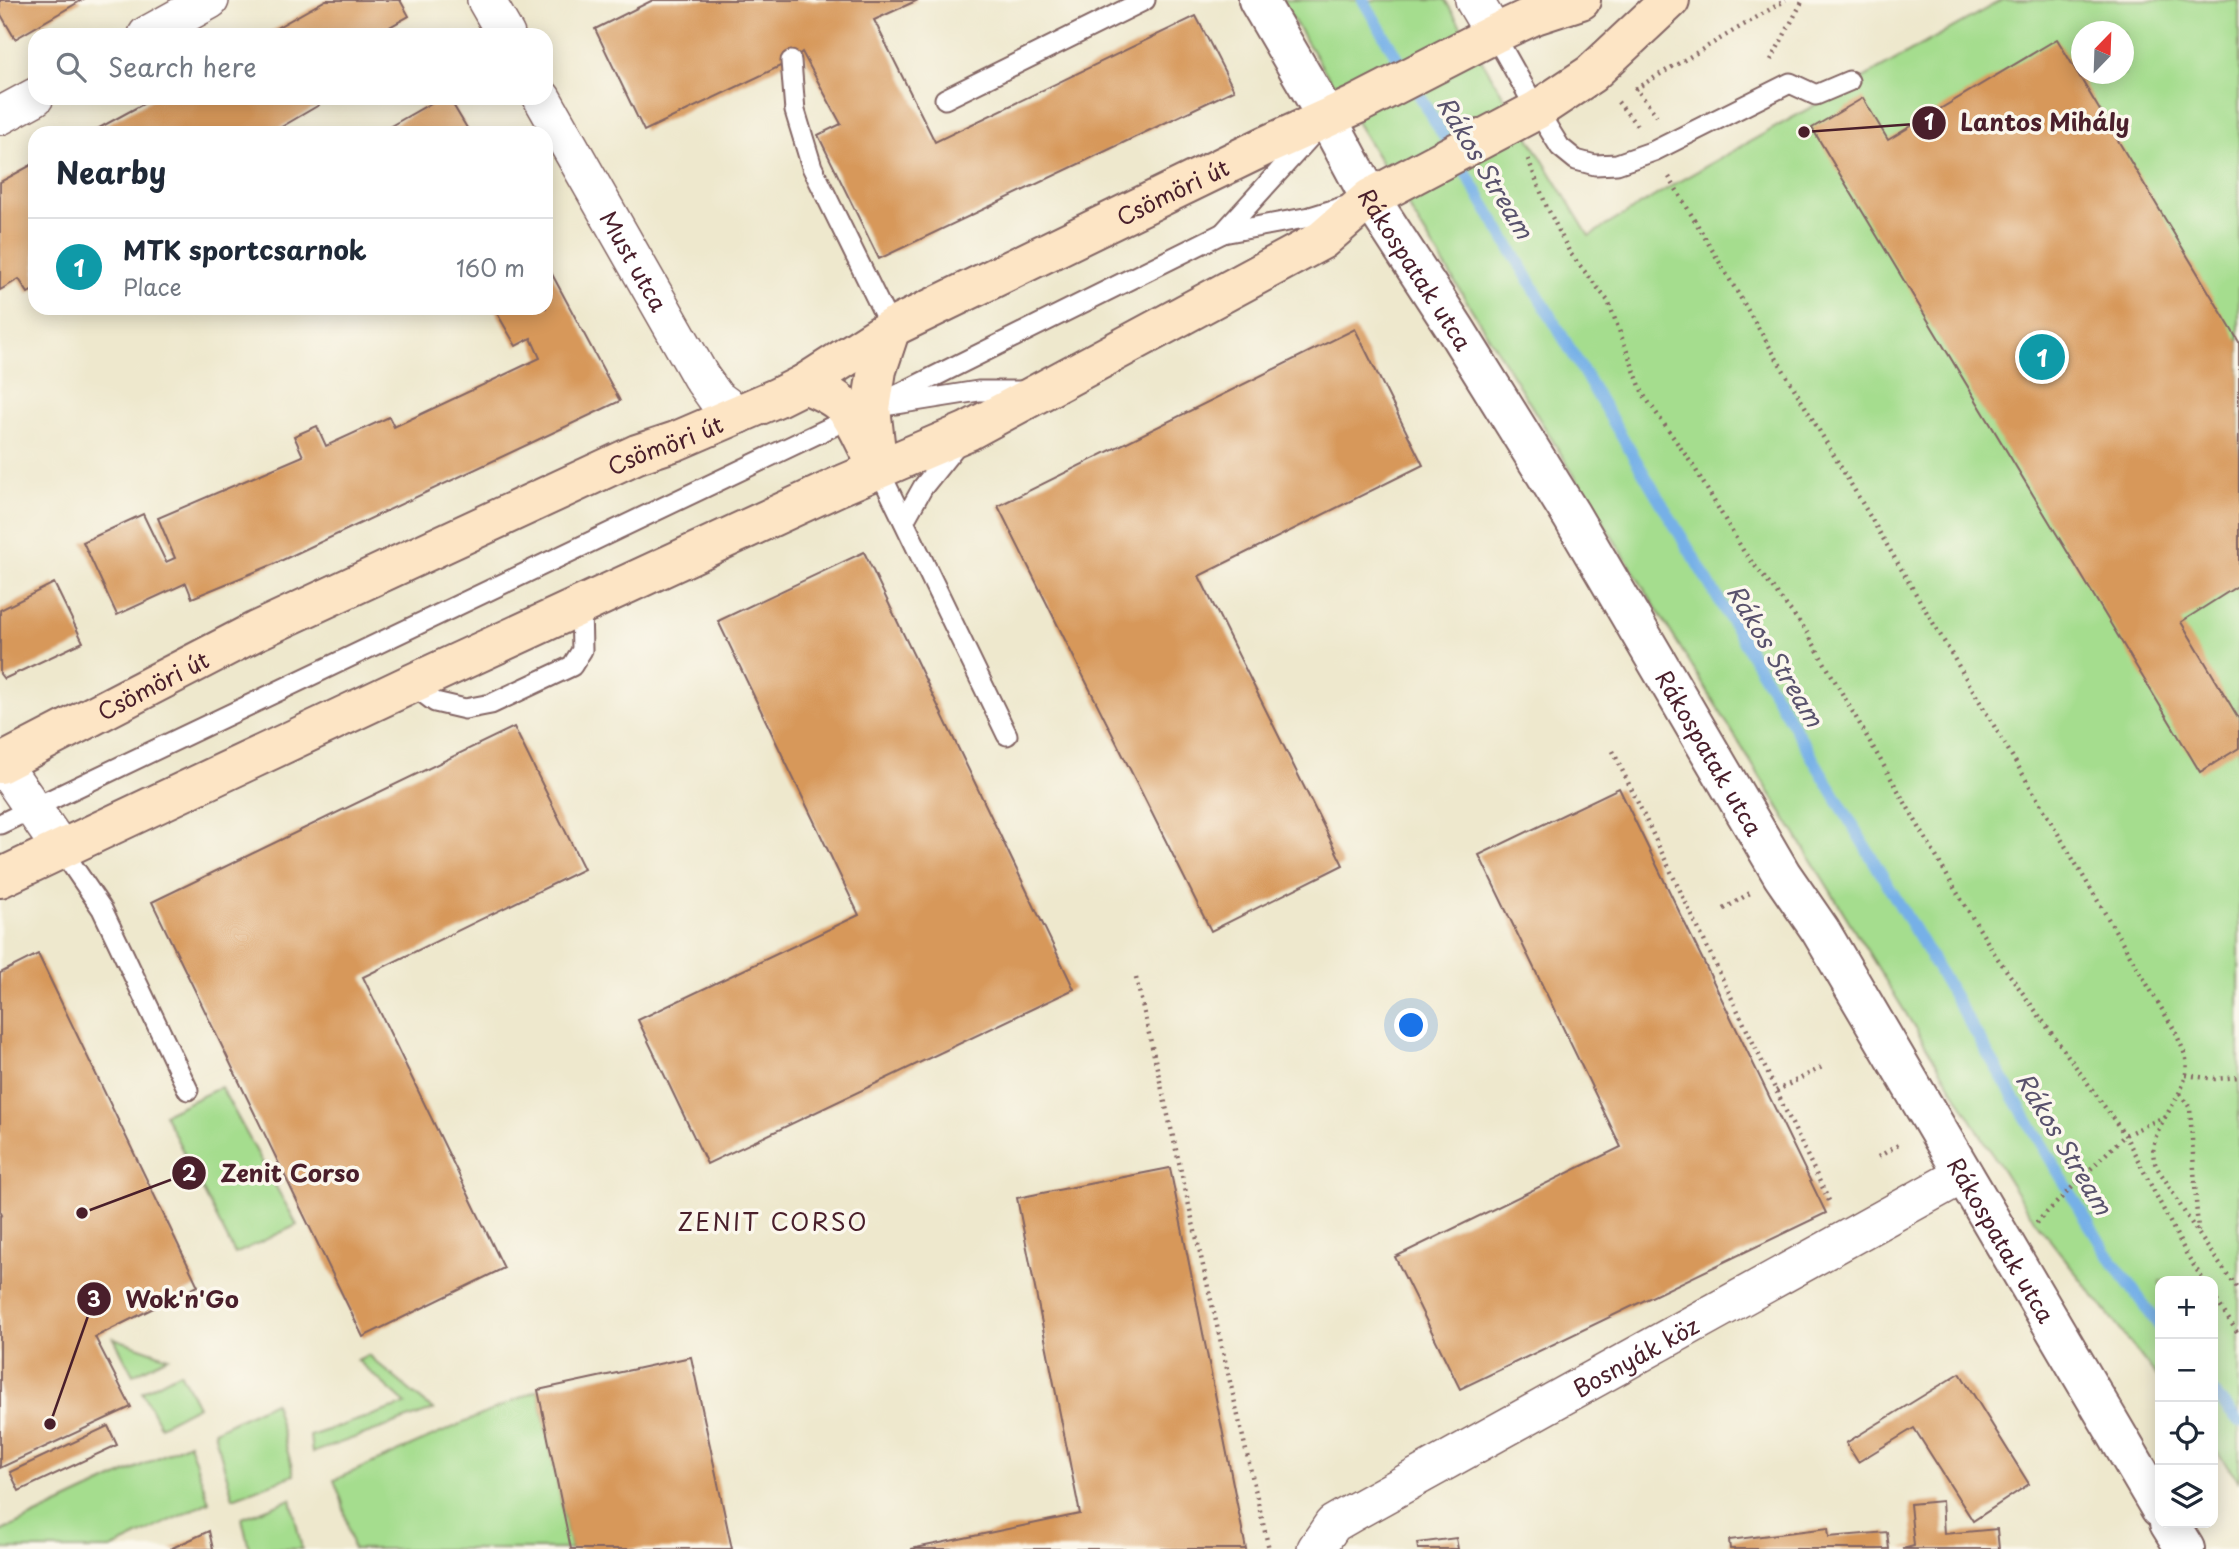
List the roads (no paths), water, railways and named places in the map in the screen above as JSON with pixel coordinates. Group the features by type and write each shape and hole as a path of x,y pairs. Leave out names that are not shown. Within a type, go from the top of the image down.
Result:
{"main road":[{"name":"Csömöri út","path":"1,763 256,631 637,454 739,415 804,383 891,328 1341,112 1494,34 1535,15 1581,0"},
{"name":"Csömöri út","path":"0,878 878,468 968,431 1322,240 1370,198 1537,110 1591,74 1670,0"},
{"path":"878,468 862,412 891,328"},
{"path":"804,383 862,412"}],"street":[{"path":"160,28 210,0"},
{"path":"486,0 502,28"},
{"name":"Rákospatak utca","path":"1258,0 1341,112 1370,198 1571,515 1782,875 1820,930 1964,1174 2171,1532"},
{"path":"1474,0 1494,34"},
{"path":"0,116 28,101"},
{"name":"Must utca","path":"546,105 701,377 716,398 739,415"},
{"path":"1,763 61,849"},
{"name":"Bosnyák köz","path":"1316,1549 1333,1524 1352,1513 1964,1174"}],"lane":[{"path":"945,99 1146,0"},
{"path":"1494,34 1560,146 1576,160 1595,165 1617,164 1654,151 1790,83 1816,95 1849,81"},
{"path":"791,61 795,111 811,167 891,328"},
{"name":"Csömöri út","path":"1223,233 1341,112"},
{"name":"Csömöri út","path":"0,824 862,412 1223,233 1310,217 1370,198"},
{"name":"Csömöri út","path":"862,412 978,391 1041,391"},
{"path":"904,521 923,487 968,431"},
{"path":"878,468 1007,735"},
{"path":"411,684 435,702 465,709 491,704 572,666 582,650 581,607"},
{"path":"61,849 102,909 188,1090"}],"waterway":[{"name":"Rákos Stream","path":"1363,0 2105,1251 2155,1320"},
{"name":"Rákos Stream","path":"2218,1398 2239,1422"}],"place":[{"name":"Lantos Mihály","path":"1804,132"},
{"name":"MTK sportcsarnok","path":"2042,357"},
{"name":"Zenit Corso","path":"82,1213"},
{"name":"Wok'n'Go","path":"50,1424"}],"district":[{"name":"ZENIT CORSO","path":"773,1221"}]}
